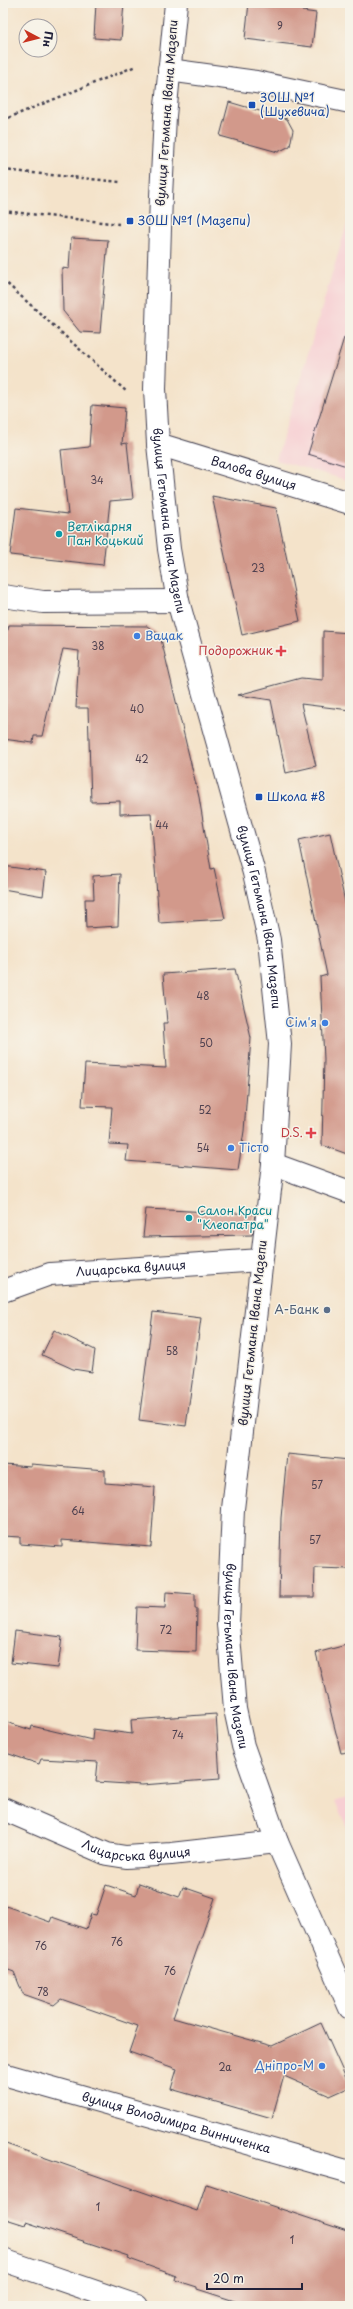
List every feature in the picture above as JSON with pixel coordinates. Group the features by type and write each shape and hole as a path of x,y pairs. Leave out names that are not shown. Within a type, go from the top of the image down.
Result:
{"main road":[{"name":"вулиця Гетьмана Івана Мазепи","path":"176,3 169,70 160,212 155,389 158,444 169,549 178,601 254,873 269,940 280,1044 273,1164 233,1509 228,1624 238,1728 277,1842 350,2008"},
{"path":"169,70 256,82 350,102"},
{"name":"Валова вулиця","path":"158,444 350,504"},
{"path":"3,596 43,602 178,601"},
{"path":"273,1164 350,1192"},
{"name":"Лицарська вулиця","path":"3,1291 50,1274 261,1260"},
{"name":"Лицарська вулиця","path":"3,1809 107,1854 126,1857 193,1852 277,1842"},
{"name":"вулиця Володимира Винниченка","path":"3,2074 350,2172"},
{"path":"3,2260 137,2306"}],"path":[{"path":"3,120 136,66"},
{"path":"3,170 120,182"},
{"path":"3,211 119,224"},
{"path":"3,280 127,392"}],"shaded area":[{"path":"350,214 350,481 276,460"},
{"path":"350,1796 350,1833 335,1802"}],"building":[{"path":"96,3 124,3 121,40 94,38"},
{"path":"249,3 303,3 302,11 316,13 312,47 245,39"},
{"path":"229,102 287,119 293,130 290,146 278,152 220,136"},
{"path":"71,238 108,240 100,333 80,332 63,311 62,268 69,269"},
{"path":"344,338 350,339 350,467 308,454"},
{"path":"92,405 125,408 122,444 127,443 133,499 110,501 103,565 10,555 16,508 68,514 61,450 89,447"},
{"path":"212,496 276,508 300,621 242,635"},
{"path":"9,625 147,626 160,635 199,797 211,869 214,868 225,919 159,923 151,813 120,814 120,801 91,802 88,708 76,708 79,651 63,649 42,736 34,736 33,743 3,739 3,629 8,630"},
{"path":"323,631 350,633 350,710 301,704 316,766 286,773 271,700 238,695 301,678 323,680"},
{"path":"330,833 350,925 350,1155 322,1145 324,1059 320,977 327,975 299,840"},
{"path":"3,866 46,872 43,896 3,889"},
{"path":"120,874 118,926 86,928 85,899 94,899 93,876"},
{"path":"235,969 251,1038 244,1131 238,1170 126,1161 128,1145 109,1144 112,1107 82,1106 85,1064 166,1068 163,1023 167,1023 163,974"},
{"path":"146,1209 255,1214 252,1235 143,1237"},
{"path":"153,1312 201,1318 186,1426 139,1420"},
{"path":"54,1330 95,1350 92,1372 73,1369 42,1355"},
{"path":"287,1454 350,1460 350,1569 315,1568 314,1597 279,1597 281,1518"},
{"path":"31,1464 105,1470 105,1483 155,1487 151,1547 62,1540 62,1547 20,1544 20,1537 3,1536 3,1465 31,1467"},
{"path":"166,1592 195,1594 195,1609 197,1609 196,1652 135,1650 137,1607 165,1608"},
{"path":"15,1631 62,1637 58,1668 11,1663"},
{"path":"350,1644 350,1752 341,1753 316,1653"},
{"path":"216,1714 220,1779 142,1785 96,1782 98,1762 41,1759 39,1764 3,1752 3,1721 31,1730 32,1726 92,1740 93,1729 132,1734 131,1720"},
{"path":"139,1883 179,1897 183,1887 215,1898 173,2018 272,2046 321,2023 350,2087 330,2096 284,2076 272,2118 171,2089 177,2069 129,2052 138,2026 61,1999 54,2005 23,1994 14,1972 3,1968 3,1905 50,1922 52,1917 86,1929 91,1914 96,1915 106,1885 136,1895"},
{"path":"3,2143 197,2211 206,2184 350,2232 350,2306 250,2306 197,2289 197,2287 175,2280 176,2276 127,2258 128,2256 26,2222 25,2225 3,2218"}],"place":[{"name":"ЗОШ №1 (Шухевича)","path":"252,105"},
{"name":"ЗОШ №1 (Мазепи)","path":"130,221"},
{"name":"Ветлікарня Пан Коцький","path":"59,534"},
{"name":"Вацак","path":"137,636"},
{"name":"Подорожник","path":"281,651"},
{"name":"Школа #8","path":"259,797"},
{"name":"Сім'я","path":"325,1023"},
{"name":"D.S.","path":"311,1133"},
{"name":"Тісто","path":"231,1148"},
{"name":"Салон Краси \"Клеопатра\"","path":"189,1218"},
{"name":"А-Банк","path":"327,1310"},
{"name":"Дніпро-М","path":"322,2066"}]}
